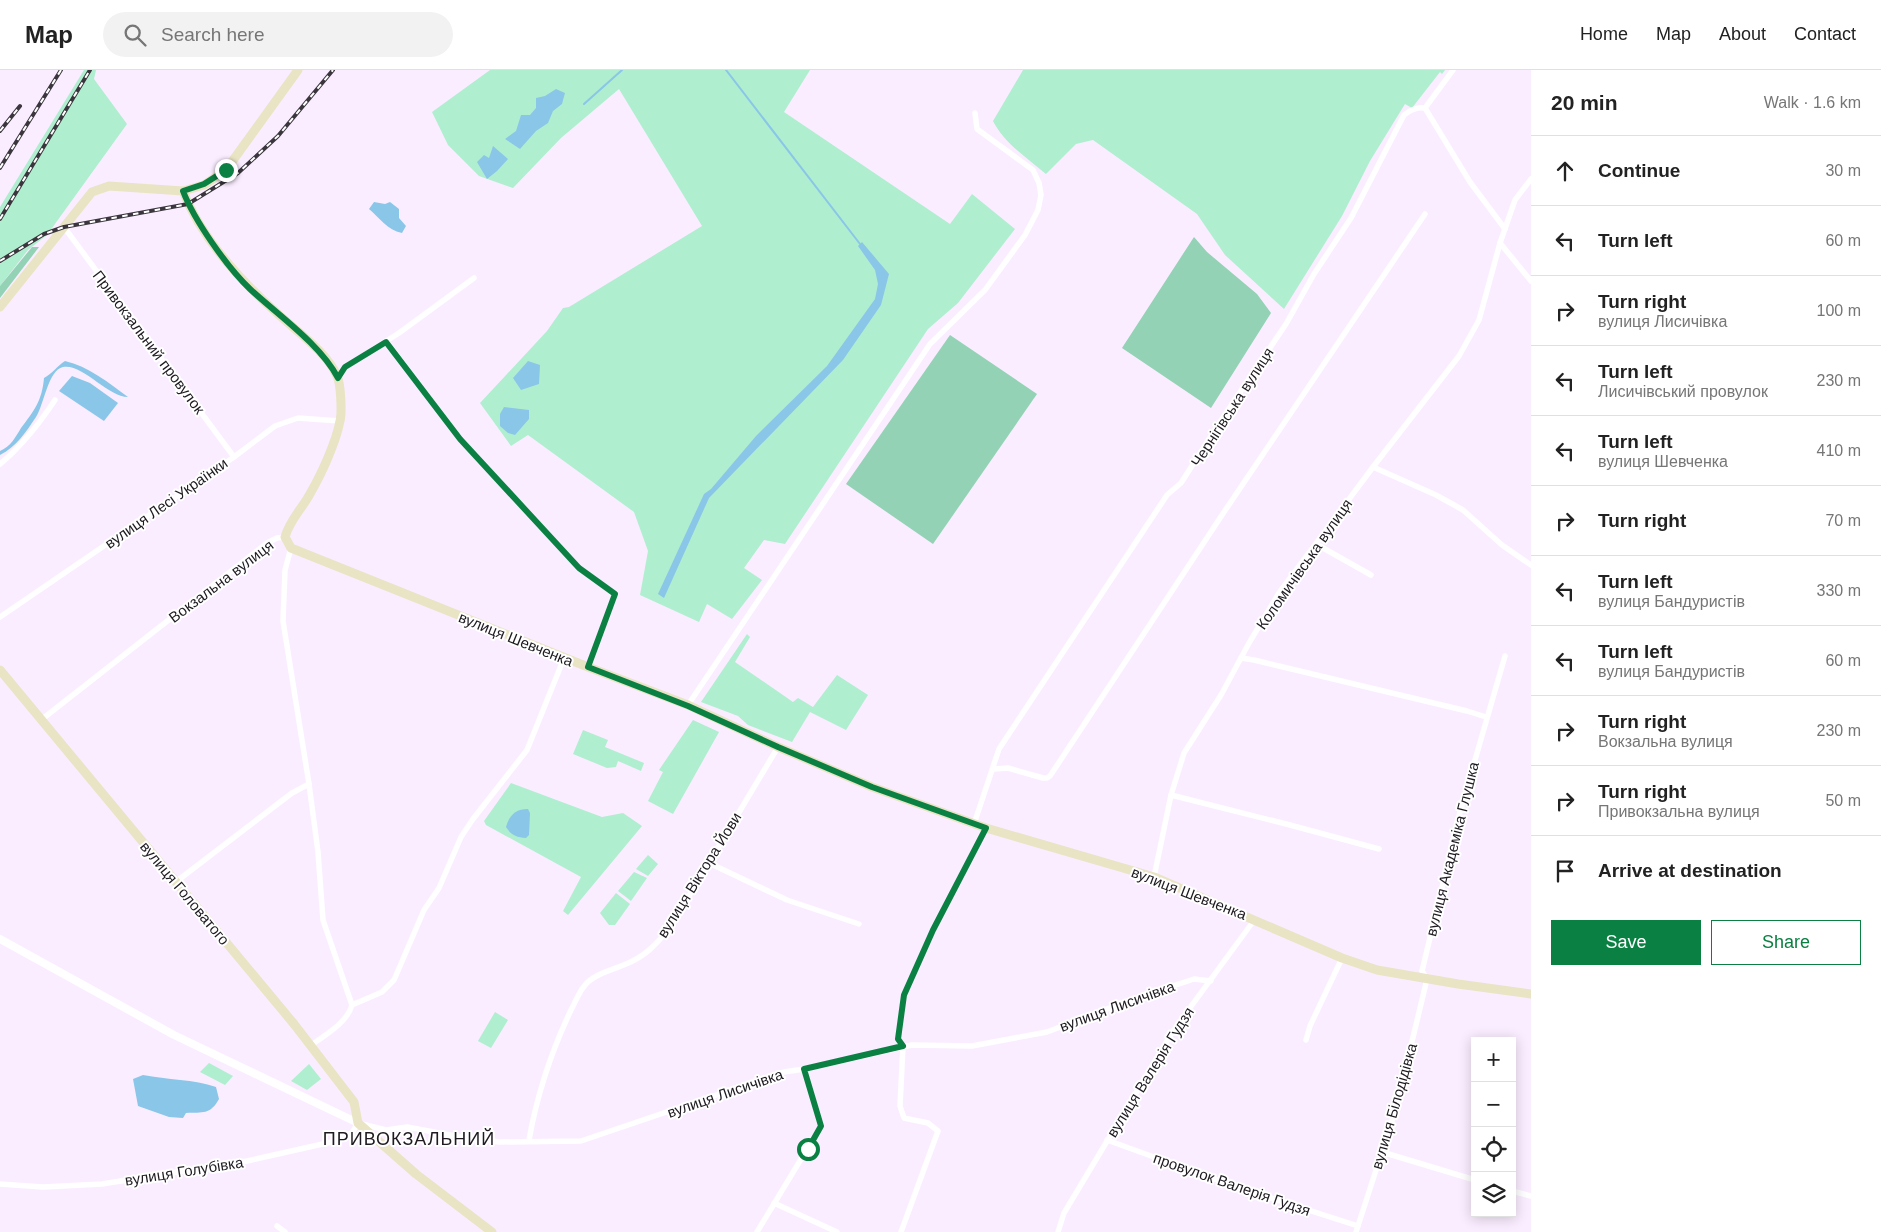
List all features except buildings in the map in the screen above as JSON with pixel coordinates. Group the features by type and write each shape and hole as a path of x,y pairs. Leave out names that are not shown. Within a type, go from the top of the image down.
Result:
{"main road":[{"path":"0,307 92,192 109,186 183,191 204,184 226,170 298,70"},
{"path":"183,191 188,204 217,249 248,287 320,353 332,367 338,378"},
{"name":"Вокзальна вулиця","path":"285,537 288,526 311,492 328,456 340,421 338,378"},
{"path":"285,537 291,548"},
{"name":"вулиця Шевченка","path":"291,548 688,706 872,787 986,828 1154,877 1342,958 1377,970 1531,994"},
{"name":"вулиця Головатого","path":"0,670 177,881 310,1046 354,1102 358,1123"},
{"path":"358,1123 416,1174 492,1232"}],"street":[{"path":"1453,70 1425,108 1470,182 1505,229"},
{"name":"Чернігівська вулиця","path":"994,769 999,749 1167,495 1182,484 1222,419 1280,334 1314,274 1351,218 1404,115 1418,107 1425,108"},
{"path":"688,706 930,344 985,290 1025,235 1038,210 1041,195 1039,183 1033,170 977,129 974,113"},
{"name":"Коломичівська вулиця","path":"1154,877 1170,795 1184,753 1221,695 1279,593 1458,356 1479,320 1505,229 1516,200 1531,178"},
{"path":"974,824 994,769 1008,768 1043,778 1050,776 1425,214"},
{"name":"Привокзальний провулок","path":"64,227 234,456"},
{"path":"1500,243 1531,281"},
{"path":"338,378 345,367 386,342 474,278"},
{"path":"386,342 460,439 579,568 615,594 588,667"},
{"path":"0,464 15,452 55,400"},
{"name":"вулиця Лесі Українки","path":"0,617 275,426 298,418 340,421"},
{"path":"1373,467 1436,495 1463,510 1502,545 1531,565"},
{"name":"Вокзальна вулиця","path":"41,720 267,543 277,538 285,537"},
{"path":"1316,544 1372,576"},
{"path":"291,548 285,570 283,621 309,784 318,852 323,920 352,1005 350,1013 337,1026 310,1046"},
{"name":"вулиця Академіка Глушка","path":"1427,979 1422,971 1460,812 1505,656"},
{"path":"352,1005 382,992 394,980 424,910 440,888 462,837 473,819 527,750 564,658"},
{"path":"1241,658 1457,708 1486,717"},
{"name":"вулиця Віктора Йови","path":"530,1140 535,1109 558,1038 582,989 586,983 598,975 628,964 650,951 670,928 778,747"},
{"path":"177,881 292,793 309,784"},
{"path":"1170,795 1290,824 1379,849"},
{"path":"901,1232 938,1130 928,1123 904,1118 900,1106 903,1046 898,1039 904,995 933,930 986,828"},
{"path":"709,863 787,900 859,924"},
{"name":"вулиця Валерія Гудзя","path":"1058,1232 1064,1213 1173,1031 1255,919"},
{"path":"0,939 174,1035 358,1123"},
{"path":"1306,1040 1310,1026 1342,958"},
{"name":"вулиця Лисичівка","path":"358,1123 386,1130 407,1126 499,1142 530,1140 580,1141 784,1072 903,1046 972,1046 1047,1032 1136,998 1194,979 1211,981"},
{"name":"вулиця Білодідівка","path":"1357,1229 1396,1108 1427,979"},
{"path":"757,1232 821,1126 804,1069"},
{"name":"вулиця Голубівка","path":"0,1184 43,1187 102,1184 247,1161 336,1140 352,1133 358,1123"},
{"name":"провулок Валерія Гудзя","path":"1107,1140 1357,1229"},
{"path":"1382,1152 1471,1179"},
{"path":"1516,1192 1531,1196"},
{"path":"774,1203 837,1232"},
{"path":"277,1226 285,1232"}],"green space":[{"path":"84,70 96,70 94,79 127,124 47,235 28,250 0,286 0,207"},
{"path":"490,70 810,70 784,112 950,224 972,194 1015,229 958,303 928,329 785,544 764,540 744,568 762,580 732,619 707,604 699,622 640,595 648,551 634,512 528,435 511,446 480,403 547,331 563,308 569,307 702,226 619,89 561,138 513,188 479,176 448,145 432,112"},
{"path":"1023,70 1445,70 1442,74 1440,72 1412,108 1405,104 1370,161 1342,216 1284,309 1225,255 1197,214 1093,140 1076,144 1046,174 1016,150 993,121"},
{"path":"1194,237 1207,252 1257,294 1271,313 1211,408 1122,348"},
{"path":"32,247 39,247 0,298 0,286"},
{"path":"950,335 1037,394 933,544 846,484"},
{"path":"747,634 750,637 735,662 793,702 798,698 813,707 837,675 868,695 846,730 810,712 792,742 748,725 738,716 701,702"},
{"path":"693,720 719,732 673,814 648,801 663,772 659,770"},
{"path":"583,730 608,740 605,747 644,763 641,771 618,761 616,767 607,768 573,754"},
{"path":"511,783 602,817 623,813 642,826 568,915 563,911 581,877 486,825 484,821"},
{"path":"648,855 658,864 648,876 636,869"},
{"path":"634,872 647,878 631,901 618,891"},
{"path":"616,893 630,904 615,925 609,925 600,913"},
{"path":"495,1012 508,1020 491,1048 478,1041"},
{"path":"209,1063 233,1076 225,1085 200,1072"},
{"path":"309,1064 321,1079 307,1090 291,1081"}],"water":[{"path":"556,89 565,93 562,104 553,111 548,123 536,131 520,149 505,139 516,131 521,115 530,115 536,108 536,98 545,96"},
{"path":"493,146 508,159 487,179 477,162 484,155 489,158"},
{"path":"374,202 385,204 390,202 399,209 399,218 406,226 402,233 388,226 369,209"},
{"path":"862,242 889,274 881,305 843,360 709,498 664,598 658,594 704,494 711,489 756,436 827,366 875,299 878,284 875,270 858,246"},
{"path":"65,361 90,371 128,397 112,392 78,370 63,367 54,374 50,381 36,417 20,439 0,455 0,451 12,441 37,405 44,378"},
{"path":"528,361 540,365 539,384 521,390 513,378"},
{"path":"72,376 90,383 118,403 104,421 59,391"},
{"path":"504,407 529,410 529,419 515,435 508,433 500,426 500,414"},
{"path":"528,809 530,813 529,835 526,838 514,835 506,827 509,820 516,812"},
{"path":"143,1075 199,1082 216,1087 219,1099 206,1112 186,1113 183,1118 169,1117 138,1106 133,1079"}],"waterway":[{"path":"584,104 622,70"},
{"path":"726,70 860,244"}],"railway":[{"path":"0,168 61,70"},
{"path":"0,219 90,70"},
{"path":"0,261 44,234 64,227 188,204 238,173 278,136 333,70"},
{"path":"0,131 20,106"}],"district":[{"name":"ПРИВОКЗАЛЬНИЙ","path":"409,1139"}],"route":[{"path":"226,170 204,184 183,191 188,204 217,249 248,287 320,353 332,367 338,378 345,367 386,342 460,439 579,568 615,594 588,667 688,706 872,787 986,828 933,930 904,995 898,1039 903,1046 804,1069 821,1126 808,1149"}]}
